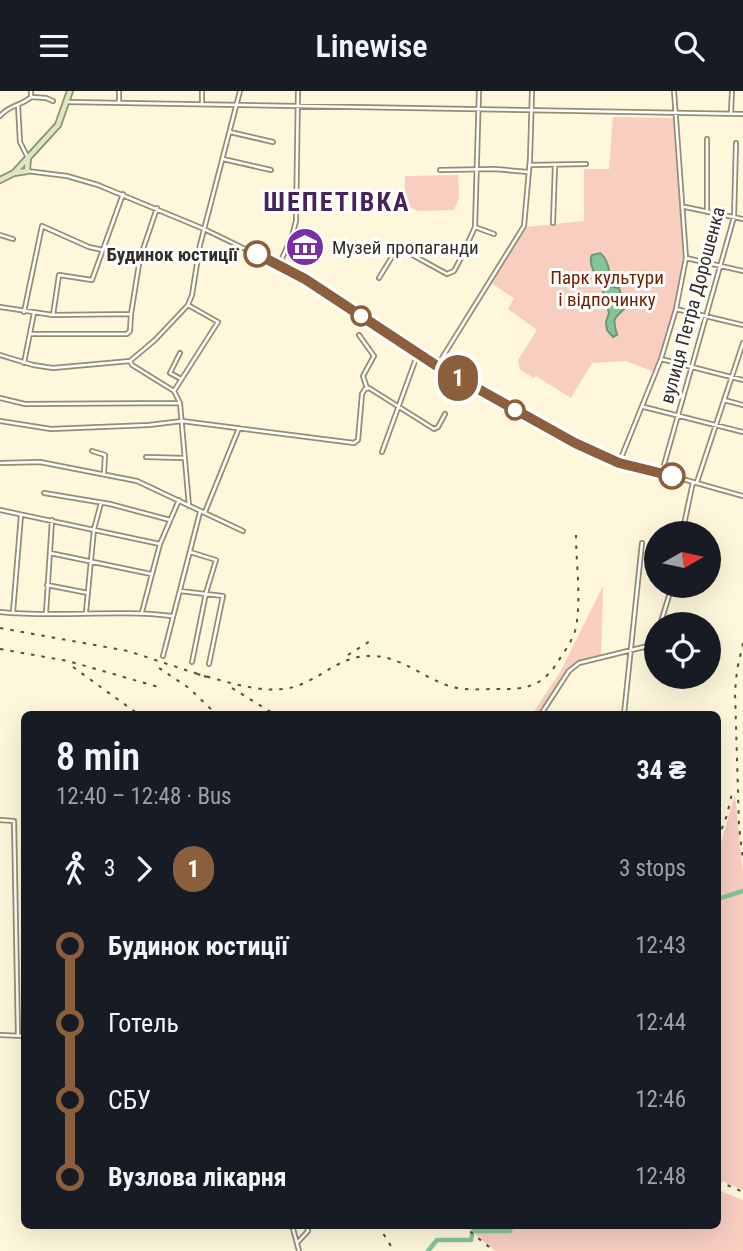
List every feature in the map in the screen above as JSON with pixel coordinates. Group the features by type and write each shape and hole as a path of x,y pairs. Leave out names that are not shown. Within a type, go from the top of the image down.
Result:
{"main road":[{"path":"14,173 52,134 68,102 70,91"},
{"path":"1,178 27,171 28,157"}],"street":[{"path":"31,91 31,97"},
{"path":"119,91 119,103"},
{"path":"202,91 202,104"},
{"path":"0,355 24,363 58,368 130,361 155,340 188,305 204,229 240,91"},
{"path":"279,265 292,236 296,218 298,91"},
{"path":"379,278 398,247 447,274 450,274 461,258 475,227 479,91"},
{"path":"437,366 524,226 530,165 532,91"},
{"path":"619,463 661,359 687,258 674,91"},
{"path":"731,113 732,91"},
{"path":"0,116 11,106 31,97 53,101"},
{"path":"68,102 743,114"},
{"path":"18,105 20,142 28,157"},
{"path":"230,132 273,142"},
{"path":"707,139 707,212"},
{"name":"вулиця Петра Дорошенка","path":"662,474 734,217 736,143"},
{"path":"223,159 271,170"},
{"path":"530,165 586,165"},
{"path":"553,223 555,165"},
{"path":"440,170 529,172"},
{"path":"27,171 79,179 123,194 279,265 437,366 575,443 619,463 743,496"},
{"path":"90,288 123,194"},
{"path":"684,207 743,219"},
{"path":"31,334 130,332 140,258 157,208"},
{"path":"24,311 42,226 89,247 103,250"},
{"path":"475,227 494,234"},
{"path":"0,235 13,239"},
{"path":"687,258 743,271"},
{"path":"53,314 59,275 92,280"},
{"path":"174,391 218,322 188,305"},
{"path":"0,307 34,313 131,314"},
{"path":"676,309 743,325"},
{"path":"24,363 34,313"},
{"path":"359,335 374,356 363,376 367,388"},
{"path":"685,521 695,483 743,343"},
{"path":"180,353 170,373 181,379"},
{"path":"382,452 418,353"},
{"path":"661,359 743,380"},
{"path":"130,361 132,365 174,391 180,403 189,506"},
{"path":"367,388 373,389 434,429 445,414"},
{"path":"0,421 51,429 182,421 355,443 358,440 362,394 367,388"},
{"path":"0,398 25,404 180,403"},
{"path":"724,400 743,405"},
{"path":"643,407 743,432"},
{"path":"163,656 203,512 239,427"},
{"path":"92,451 105,455 104,473"},
{"path":"146,457 184,458"},
{"path":"0,463 40,462 137,481 243,531"},
{"path":"44,493 101,503 170,520"},
{"path":"142,612 160,544 179,500"},
{"path":"86,612 94,529 101,503"},
{"path":"0,510 160,544"},
{"path":"13,613 21,515"},
{"path":"46,613 52,520"},
{"path":"624,711 642,543"},
{"path":"190,552 216,560 206,593 192,662"},
{"path":"50,553 151,574"},
{"path":"47,585 88,593"},
{"path":"179,591 223,596 209,664"},
{"path":"0,612 142,612 172,617"},
{"path":"543,711 573,667 590,659 644,647"},
{"path":"0,820 15,821 18,1035 0,1035"},
{"path":"293,1229 299,1251"},
{"path":"297,1243 308,1229"}],"green space":[{"name":"Парк культури і відпочинку","path":"613,117 673,118 684,258 674,309 654,372 626,361 592,363 571,398 536,376 534,378 520,370 518,360 537,330 508,309 514,298 491,283 526,227 584,221 584,169 609,169"},
{"path":"458,175 459,197 454,210 418,211 404,205 405,176"},
{"path":"603,586 601,657 579,663 569,671 542,711 534,711 559,674"},
{"path":"735,795 743,872 743,1190 721,1180 721,843"},
{"path":"721,1191 743,1200 743,1251 495,1251 469,1229 721,1229"}],"shaded area":[{"path":"600,253 606,261 609,278 600,280 591,262 592,255"},
{"path":"607,286 619,288 625,308 615,320 617,335 613,337 607,330 606,322 609,313 603,291"}],"waterway":[{"path":"721,898 743,891"},
{"path":"474,1231 510,1229"},
{"path":"428,1251 437,1240 471,1240 472,1235"}],"railway":[{"path":"197,674 263,689 290,688 351,659 370,656 391,659 454,688 527,687 543,679 556,665 575,631 578,596 576,535"},
{"path":"0,628 128,651 207,677"},
{"path":"348,655 370,641"},
{"path":"743,643 735,692 739,826 743,860"},
{"path":"0,649 68,661 162,688"},
{"path":"73,667 134,711"},
{"path":"159,668 189,688 213,711"},
{"path":"232,688 269,711"},
{"path":"721,831 732,793"},
{"path":"721,1182 743,1192"},
{"path":"380,1229 394,1251"},
{"path":"467,1229 494,1251"}],"bus line":[{"name":"1","path":"257,254 305,279 437,366 575,443 619,463 672,476"}],"place":[{"name":"Музей пропаганди","path":"305,247"},
{"name":"Будинок юстиції","path":"257,254"}],"district":[{"name":"ШЕПЕТІВКА","path":"337,202"}]}
